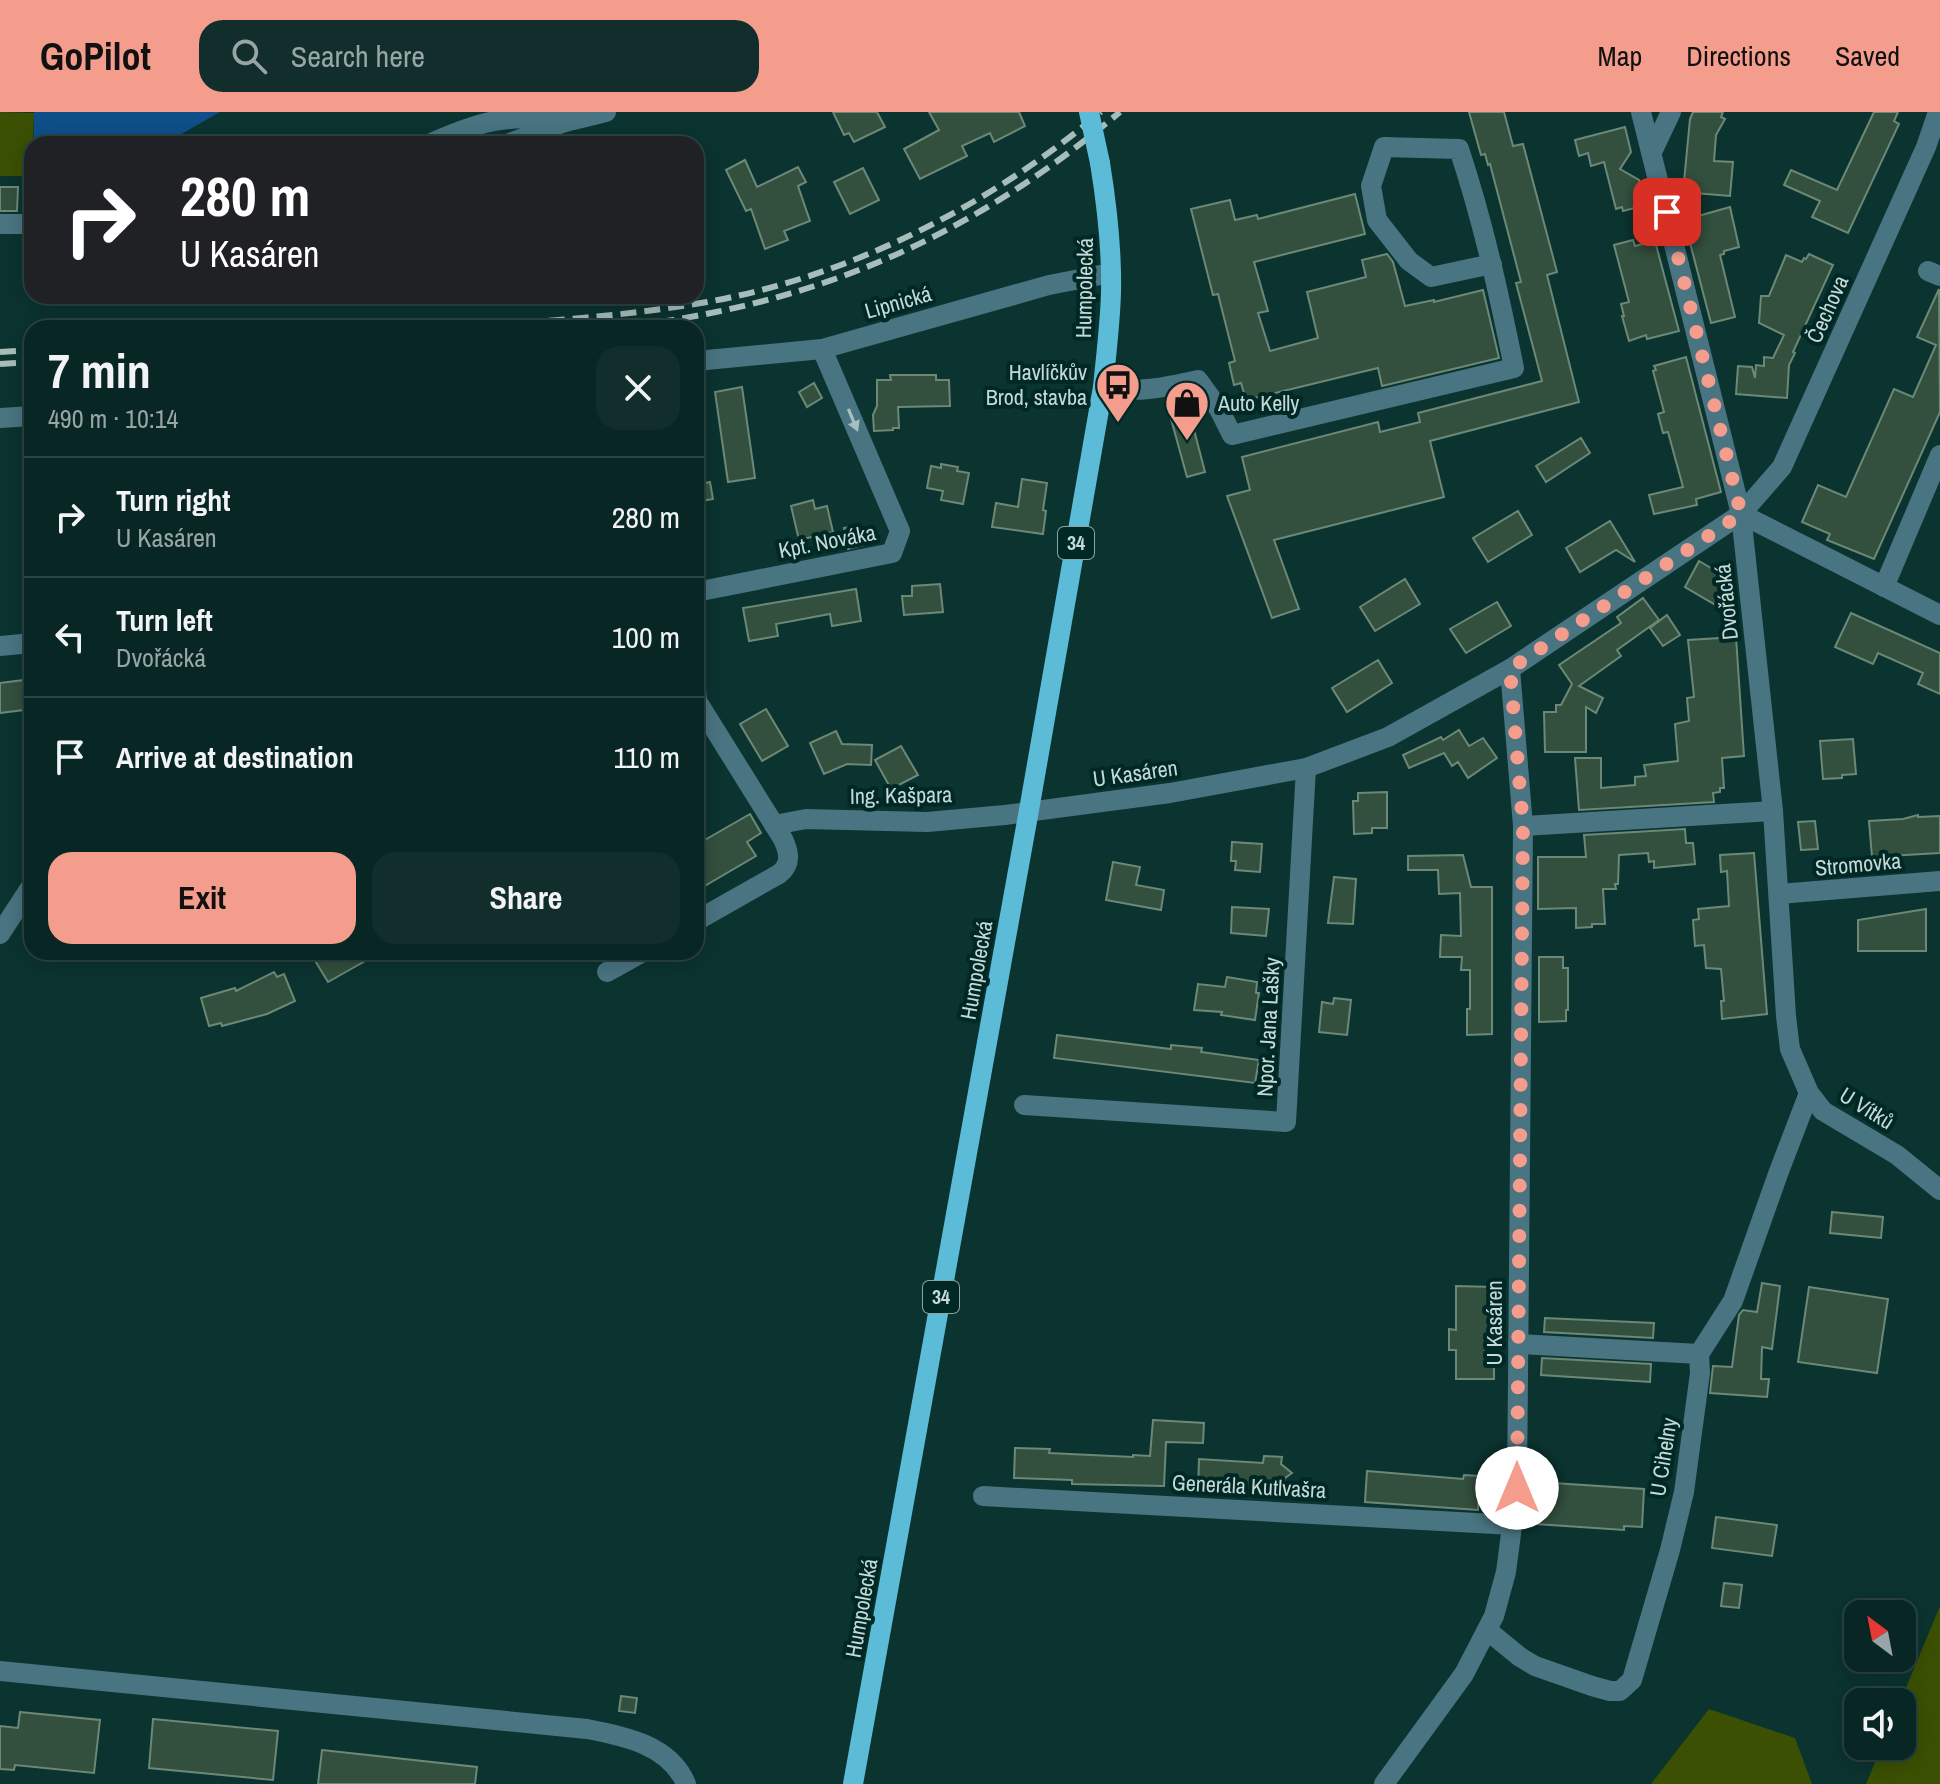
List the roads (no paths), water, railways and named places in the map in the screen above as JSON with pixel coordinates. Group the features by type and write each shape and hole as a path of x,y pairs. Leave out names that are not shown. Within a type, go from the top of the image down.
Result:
{"main road":[{"name":"Humpolecká","path":"853,1784 1103,387 1109,323 1110,245 1100,163 1089,112"}],"street":[{"path":"528,136 565,122 606,112"},
{"name":"Dvořácká","path":"1641,112 1741,514 1773,811 1790,1049"},
{"path":"1652,152 1671,112"},
{"name":"Čechova","path":"1741,514 1782,467 1933,150 1938,112"},
{"path":"447,136 481,121 511,113 543,114 565,122"},
{"path":"1103,387 1135,390 1198,380 1219,409 1232,435 1514,368 1492,264 1476,198 1459,149 1384,147 1371,186 1377,220 1409,261 1431,277 1492,264"},
{"path":"0,224 24,224"},
{"name":"Lipnická","path":"704,360 822,349 1049,285 1111,273"},
{"name":"Kpt. Nováka","path":"704,590 892,553 900,531 822,349"},
{"path":"0,418 24,416"},
{"path":"1884,587 1940,455"},
{"path":"1741,514 1940,615"},
{"name":"U Kasáren","path":"1029,810 1170,793 1306,768 1388,737 1510,669 1741,514"},
{"path":"0,646 24,644"},
{"name":"U Kasáren","path":"1384,1784 1464,1674 1494,1616 1506,1572 1513,1525 1517,1488 1523,826 1510,669"},
{"path":"704,714 783,839 788,853 784,870 704,916"},
{"name":"Npor. Jana Lašky","path":"1024,1105 1286,1122 1306,768"},
{"name":"Ing. Kašpara","path":"774,825 806,819 927,822 1029,810"},
{"path":"1523,826 1773,811"},
{"name":"Stromovka","path":"1779,894 1940,881"},
{"path":"0,934 24,897"},
{"path":"607,972 629,960"},
{"name":"U Vítků","path":"1790,1049 1809,1093 1823,1111 1897,1155 1940,1190"},
{"path":"1518,1344 1699,1354 1733,1301 1809,1093"},
{"name":"U Cihelny","path":"1487,1630 1535,1666 1588,1685 1620,1691 1632,1680 1684,1492 1700,1373 1699,1354"},
{"name":"Generála Kutlvašra","path":"983,1496 1513,1525"},
{"path":"0,1671 624,1735 670,1760 686,1784"}],"water":[{"path":"34,112 220,112 178,136 34,136"}],"railway":[{"path":"704,303 814,275 916,232 1012,178 1101,112"},
{"path":"669,320 752,304 819,285 882,260 944,231 1004,197 1063,157 1120,112"},
{"path":"553,320 695,304"},
{"path":"0,352 24,350"},
{"path":"0,364 24,362"}],"place":[{"name":"Havlíčkův Brod, stavba","path":"1118,424"},
{"name":"Auto Kelly","path":"1187,442"}]}
